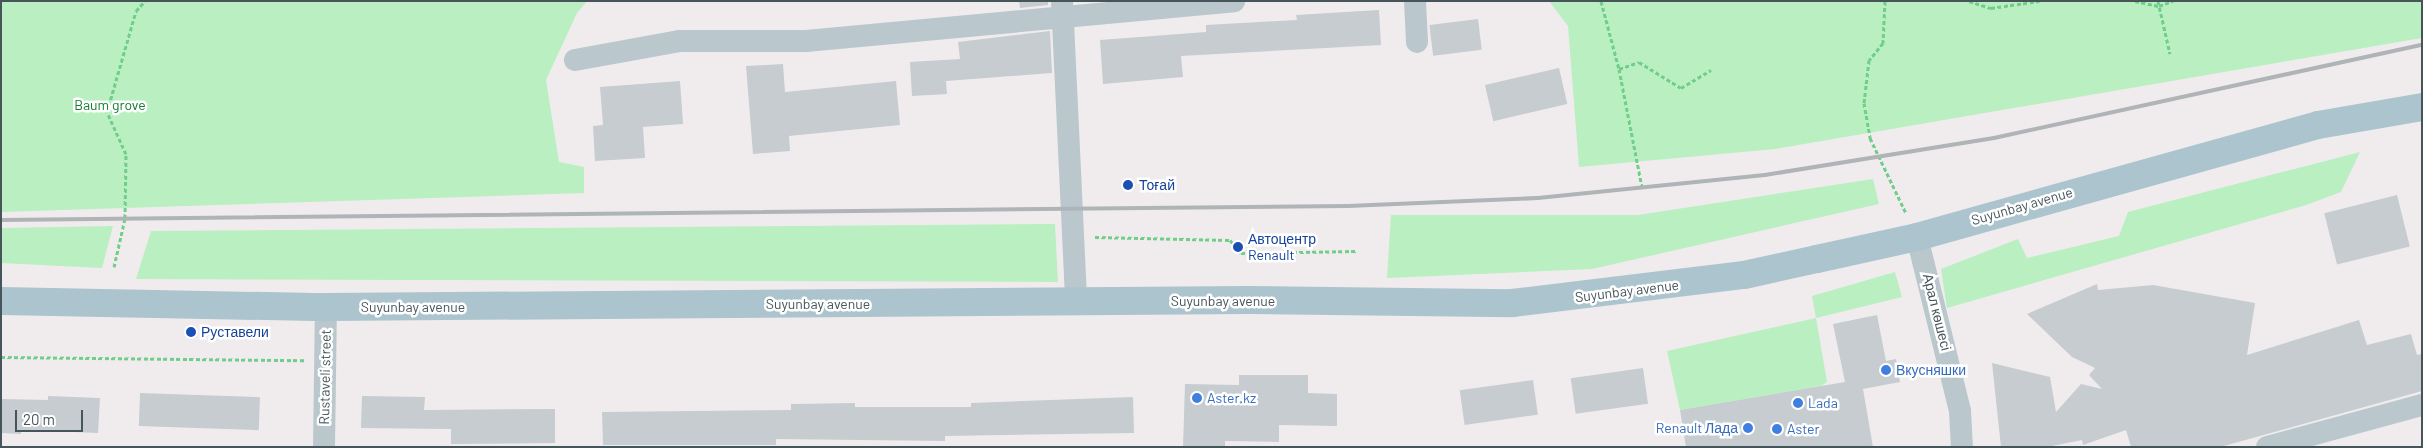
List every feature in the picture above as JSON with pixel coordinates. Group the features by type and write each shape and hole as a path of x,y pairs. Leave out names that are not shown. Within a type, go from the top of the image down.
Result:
{"main road":[{"name":"Suyunbay avenue","path":"1,301 326,307 1076,302 1512,303 1744,275 1917,237 2318,125 2422,108"}],"street":[{"path":"575,60 680,42 806,41 1062,9 1234,1"},
{"path":"1415,1 1417,42"},
{"path":"1062,9 1074,220 1076,302"},
{"name":"Арал көшесі","path":"1917,237 1960,411 1962,447"},
{"name":"Rustaveli street","path":"324,447 326,307"},
{"path":"2267,447 2422,405"}],"path":[{"path":"114,267 124,218 126,154 107,112 136,11 145,1"},
{"path":"1600,1 1619,69 1642,187"},
{"path":"1885,1 1883,43 1869,60 1864,103 1870,138 1917,237"},
{"path":"1969,1 1991,8 2039,1"},
{"path":"2134,1 2158,4 2173,1"},
{"path":"2158,4 2170,54"},
{"path":"1619,69 1639,62 1681,88 1710,70"},
{"path":"1074,220 1088,236 1230,240 1241,253 1357,251"},
{"path":"1,357 325,360"}],"green space":[{"name":"Baum grove","path":"1,1 587,1 577,13 546,80 559,162 584,167 584,193 1,212"},
{"path":"1549,1 2422,1 2422,38 1775,149 1579,167 1568,26"},
{"path":"2360,152 2341,192 2306,205 1947,308 1941,269 2018,239 2027,258 2119,236 2128,212"},
{"path":"1873,179 1879,204 1592,269 1387,278 1391,215 1638,215"},
{"path":"1055,224 1058,282 136,279 151,231"},
{"path":"113,226 102,268 1,263 1,228"},
{"path":"1895,272 1902,297 1816,318 1812,296"},
{"path":"1816,318 1827,382 1821,386 1680,410 1667,351"}],"building":[{"path":"1019,1 1048,1 1048,5 1020,8"},
{"path":"1379,10 1381,45 1181,56 1183,77 1103,84 1100,40 1206,32 1206,25 1297,20 1296,15"},
{"path":"1478,19 1482,50 1433,56 1429,25"},
{"path":"1050,31 1052,73 946,81 947,94 912,96 910,62 960,59 958,42"},
{"path":"783,64 785,92 896,81 900,125 789,136 790,151 753,154 746,66"},
{"path":"1559,68 1567,104 1493,121 1485,85"},
{"path":"680,81 683,124 643,127 645,158 595,161 593,126 603,125 600,87"},
{"path":"2397,195 2410,246 2337,265 2324,213"},
{"path":"2097,284 2098,290 2153,285 2255,303 2247,355 2359,320 2367,345 2411,334 2417,355 2422,354 2422,391 2220,447 2131,447 2126,430 2083,445 2082,440 2047,447 2001,447 1992,363 2050,377 2056,412 2081,384 2102,389 2089,375 2095,368 2072,357 2027,314"},
{"name":"Aster","path":"1877,315 1886,361 1896,359 1900,382 1863,389 1873,447 1686,447 1680,410 1845,382 1833,324"},
{"path":"1643,368 1648,404 1576,414 1571,378"},
{"path":"1239,375 1308,375 1308,393 1337,394 1337,426 1279,425 1279,442 1225,441 1225,447 1183,447 1185,384 1239,385"},
{"path":"1533,380 1538,415 1465,425 1460,390"},
{"path":"140,393 260,397 259,430 139,426"},
{"path":"48,396 100,398 98,433 21,430 21,434 1,433 1,399 48,400"},
{"path":"362,396 425,397 424,410 555,409 555,443 451,444 451,429 361,428"},
{"path":"1133,397 1134,433 945,436 945,441 776,439 776,445 603,445 602,412 791,410 791,404 855,403 855,407 971,407 971,403"}],"railway":[{"path":"1,220 1348,206 1538,198 1765,175 1994,138 2422,45"}],"place":[{"name":"Тоғай","path":"1128,185"},
{"name":"Автоцентр Renault","path":"1238,247"},
{"name":"Руставели","path":"191,332"},
{"name":"Вкусняшки","path":"1886,370"},
{"name":"Aster.kz","path":"1197,398"},
{"name":"Lada","path":"1798,403"},
{"name":"Renault Лада","path":"1748,428"},
{"name":"Aster","path":"1777,429"}]}
